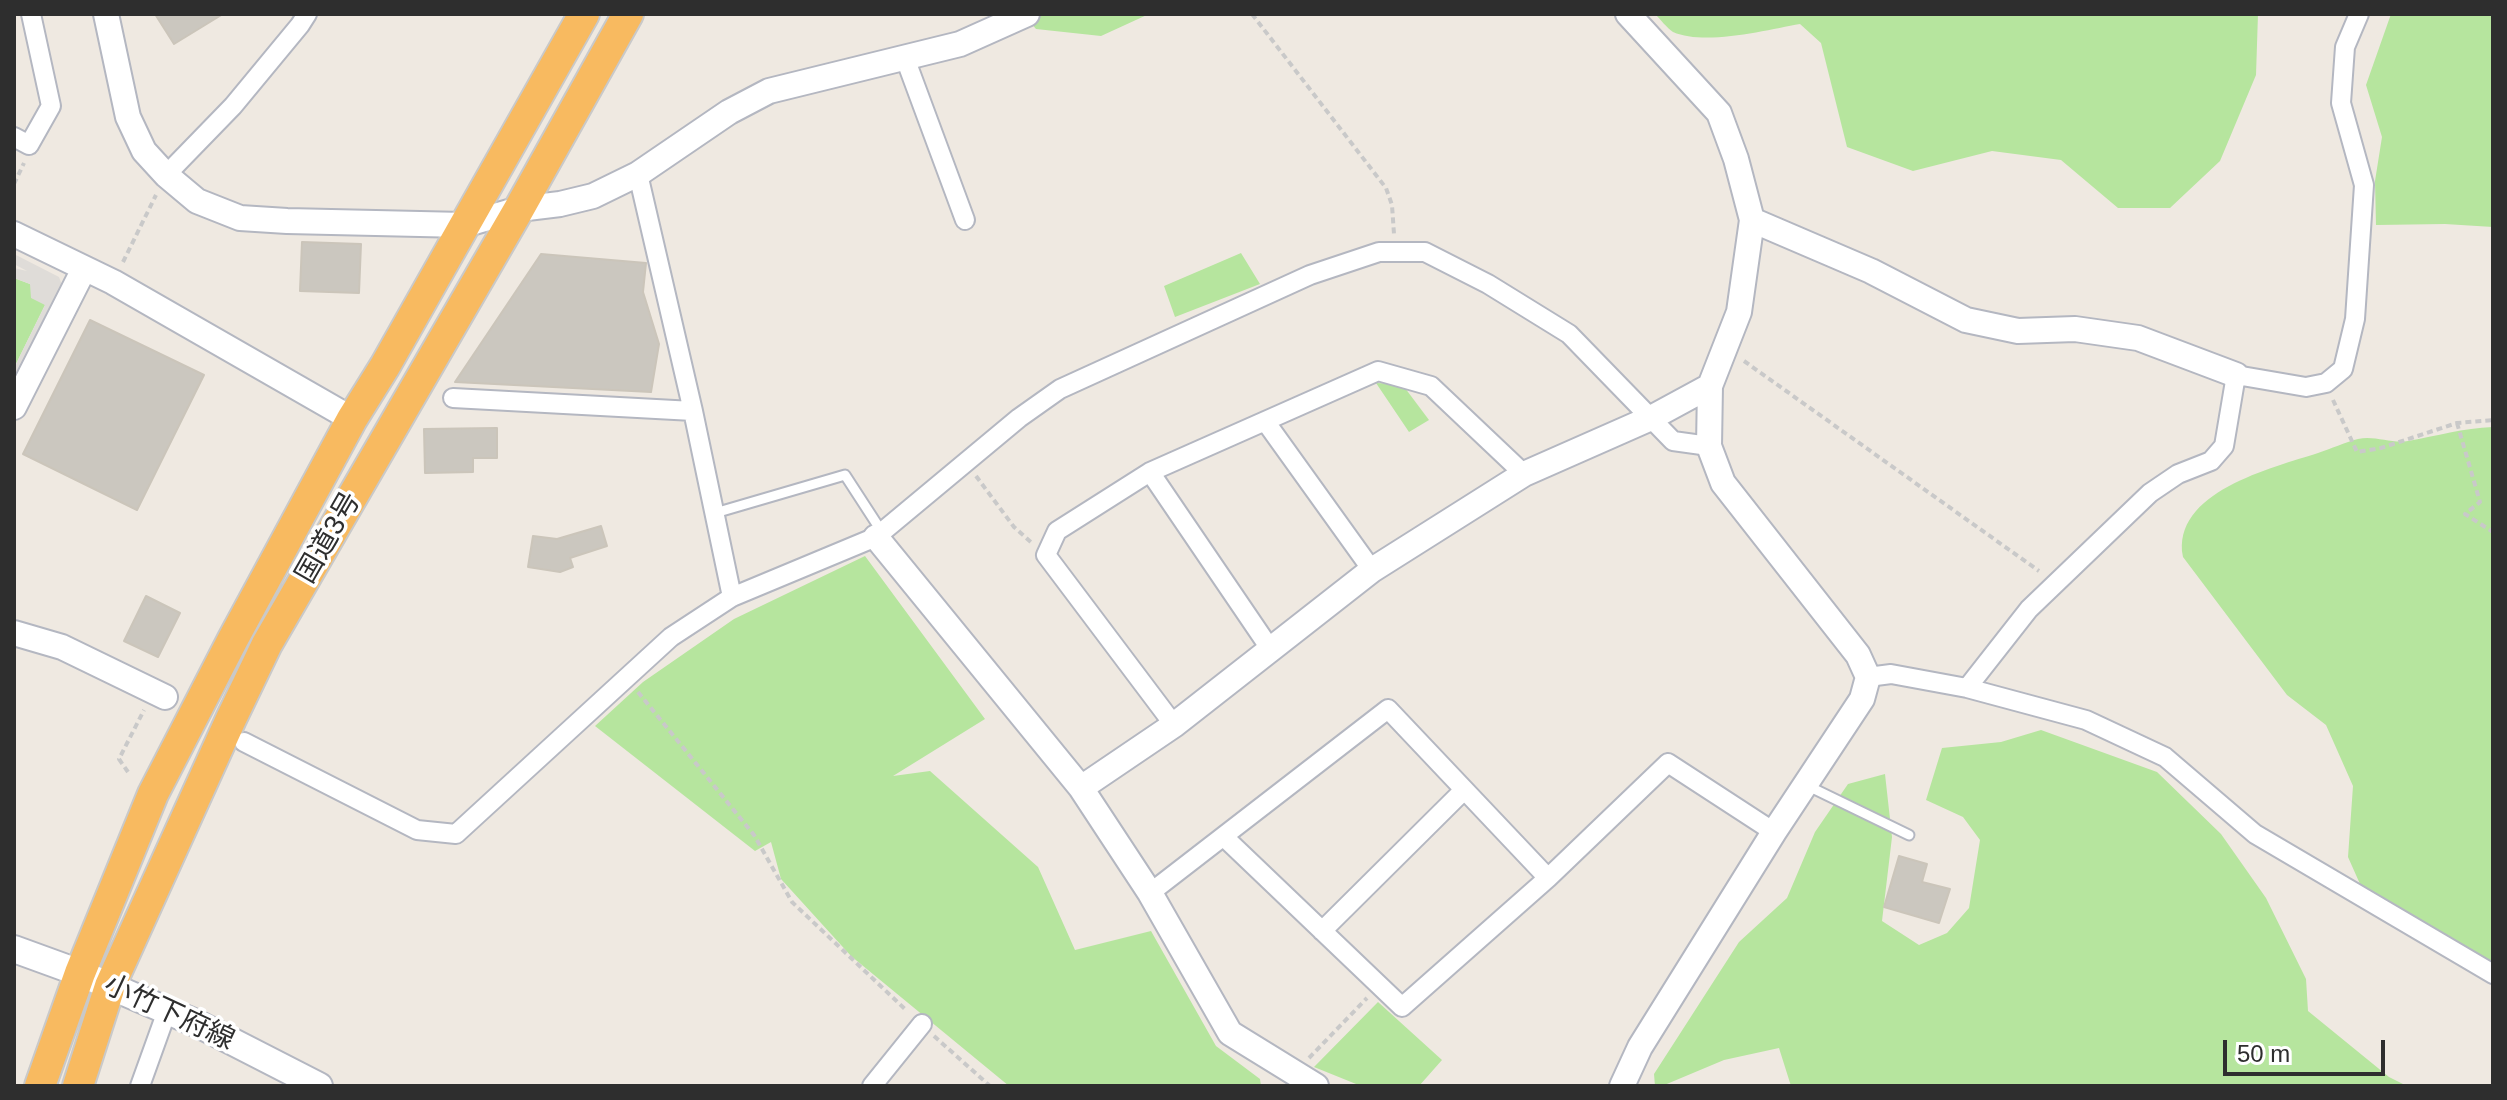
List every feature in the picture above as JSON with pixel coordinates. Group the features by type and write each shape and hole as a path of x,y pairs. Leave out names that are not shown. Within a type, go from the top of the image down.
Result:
{"highway":[{"name":"国道3号","path":"40,1086 80,973 153,794 352,419 584,14"},
{"name":"国道3号","path":"78,1086 110,986 267,644 628,14"}],"main road":[{"name":"小竹下府線","path":"14,949 80,973 167,1011 319,1086"}],"street":[{"path":"106,14 128,117 144,151 197,201 240,218 464,225 519,209 593,196 638,174 729,112 769,91 960,44 1027,14"},
{"path":"166,175 233,106 307,14"},
{"path":"1622,1086 1640,1047 1774,832 1862,699 1868,677 1858,655 1723,483 1709,446 1710,386 1739,312 1752,220 1736,159 1719,113 1628,14"},
{"path":"1752,220 1871,271 1966,320 2018,331 2075,329 2138,338 2236,375 2306,387 2326,383 2343,369 2355,319 2364,185 2341,103 2345,47 2359,14"},
{"path":"14,137 29,145 51,106 34,15"},
{"path":"905,58 965,220"},
{"path":"638,174 732,597"},
{"path":"14,234 113,282 352,419"},
{"path":"244,742 417,830 456,834 671,637 732,597 879,535 1019,418 1060,389 1310,275 1379,252 1425,252 1488,284 1569,334 1673,441 1709,446"},
{"path":"14,407 84,269"},
{"path":"1174,725 1046,555 1057,531 1150,472 1378,371 1431,386 1524,474"},
{"path":"1967,688 2029,609 2150,493 2178,474 2211,461 2224,446 2236,375"},
{"path":"1081,788 1174,725 1372,570 1524,474 1651,418 1710,386"},
{"path":"453,398 693,411"},
{"path":"1265,421 1372,570"},
{"path":"1150,472 1271,650"},
{"path":"879,535 1081,788 1150,893 1230,1033 1316,1086"},
{"path":"14,633 62,647 160,694"},
{"path":"1868,677 1891,674 1967,688 2086,720 2165,757 2255,834 2493,974"},
{"path":"1150,893 1388,709 1548,878"},
{"path":"1224,837 1402,1007 1548,878 1668,763 1774,832"},
{"path":"1322,931 1464,790"},
{"path":"140,1086 167,1011"},
{"path":"872,1086 922,1024"}],"lane":[{"path":"715,513 845,475 879,535"},
{"path":"1805,785 1909,835"}],"path":[{"path":"1252,14 1386,188 1392,205 1394,252"},
{"path":"113,282 166,175"},
{"path":"1723,351 1750,363 2056,583"},
{"path":"2326,383 2357,452 2381,448 2457,423 2493,420"},
{"path":"2457,423 2480,502 2465,514 2493,532"},
{"path":"966,463 1014,527 1046,555"},
{"path":"626,678 754,835 792,902 990,1086"},
{"path":"128,772 119,759 160,694"},
{"path":"1294,1074 1379,985"}],"green space":[{"path":"1023,14 1149,14 1101,36 1036,29"},
{"path":"1655,14 2258,14 2256,75 2220,161 2170,208 2118,208 2061,160 1992,151 1913,171 1847,147 1821,43 1800,24 1736,36 1702,38 1673,32"},
{"path":"2391,14 2493,14 2493,227 2376,225 2375,181 2382,137 2366,85"},
{"path":"1241,253 1260,284 1175,317 1164,286"},
{"path":"14,278 30,284 45,305 14,368"},
{"path":"1376,383 1402,384 1429,420 1409,432"},
{"path":"2493,427 2493,972 2360,884 2348,857 2353,786 2326,725 2287,695 2183,557 2183,534 2193,515 2208,499 2229,486 2276,466 2358,439 2402,442"},
{"path":"865,556 985,719 893,776 930,771 1038,867 1075,950 1151,931 1216,1046 1260,1079 1261,1086 1009,1086 851,956 781,879 771,842 755,851 595,726 643,682 734,619"},
{"path":"2041,730 2157,772 2221,834 2266,898 2306,979 2308,1011 2389,1077 2407,1086 1791,1086 1779,1048 1724,1060 1662,1086 1655,1086 1654,1074 1739,942 1787,898 1815,832 1848,784 1885,774 1892,837 1882,921 1919,945 1947,933 1969,908 1980,840 1963,817 1926,800 1942,748 2001,742"},
{"path":"1378,1002 1442,1060 1419,1086 1361,1086 1314,1067"}],"shaded area":[{"path":"14,254 59,277 62,285 14,385 14,368 45,305 31,298 30,284 14,278 14,268 27,271 14,264"}],"building":[{"path":"155,14 223,14 174,44"},
{"path":"302,242 361,244 359,293 300,291"},
{"path":"541,254 646,263 643,292 659,344 651,392 455,382"},
{"path":"90,320 204,375 137,510 23,454"},
{"path":"497,428 497,458 473,458 473,472 425,473 424,429"},
{"path":"601,526 607,546 570,558 573,567 560,572 528,567 533,536 557,539"},
{"path":"146,596 180,613 158,657 124,641"},
{"path":"1899,856 1927,864 1922,882 1950,889 1939,923 1884,907"}]}
